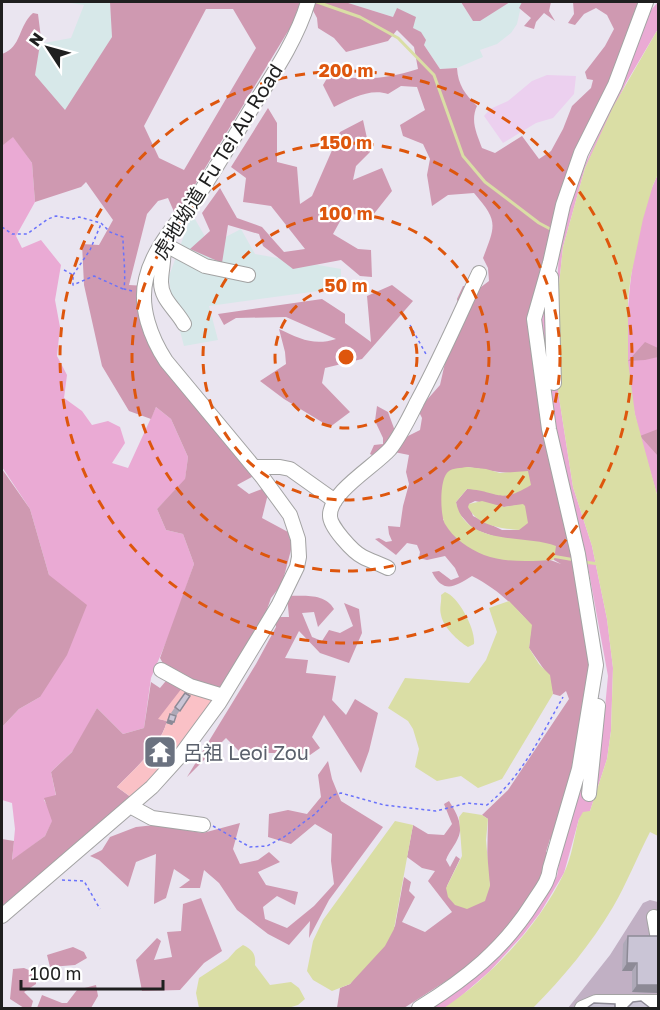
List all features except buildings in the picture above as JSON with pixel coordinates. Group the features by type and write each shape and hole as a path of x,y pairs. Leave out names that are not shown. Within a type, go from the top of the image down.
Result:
{"street":[{"name":"虎地坳道 Fu Tei Au Road","path":"2,916 152,787 180,756 223,696 291,582 299,556 298,539 290,515 254,467 160,353 149,326 144,294 148,272 162,243 200,192 268,82 301,22 308,2"},
{"path":"589,794 598,707 596,667 578,554 549,429 534,319 563,205 577,164 615,85 646,2"},
{"path":"162,243 205,266 248,274"},
{"path":"162,243 164,251 161,283 164,295 184,324"},
{"path":"550,263 554,383"},
{"path":"388,568 362,557 353,549 331,524 329,517 331,505 388,450 400,435 434,371 478,273"},
{"path":"254,467 280,467 290,470 335,501"},
{"path":"419,1008 452,988 495,951 518,926 549,878 579,769 596,667"},
{"path":"161,670 190,686 223,696"},
{"path":"130,806 152,818 204,825"},
{"path":"654,917 654,937"},
{"path":"582,1008 596,1002 614,1005 658,1002"}],"path":[{"path":"2,227 12,234 27,234 56,216 73,219 79,217 101,223 110,231 123,237 123,260 126,270 124,290"},
{"path":"101,223 90,250 73,275 73,285 94,276 124,290 144,294"},
{"path":"64,270 73,275"},
{"path":"410,325 434,371"},
{"path":"204,825 214,827 250,847 267,846 284,837 315,814 335,795 341,793 384,805 436,811 467,803 488,805 502,793 533,750 563,697"},
{"path":"58,877 63,880 84,881 100,909"}],"shaded area":[{"path":"64,2 110,2 112,37 80,90 50,131 35,75 39,44 71,38 84,5"},
{"path":"110,2 300,2 293,23 175,214 168,198 158,201 147,214 129,285 145,286 157,355 263,471 237,485 249,494 270,486 262,518 288,532 292,546 282,584 271,598 264,618 222,691 159,719 167,721 159,739 117,787 132,798 2,912 2,839 14,841 12,860 45,836 52,821 44,798 56,795 51,772 72,752 97,708 123,734 144,728 151,682 160,688 170,676 160,658 194,564 183,534 166,530 157,509 185,479 188,457 171,419 156,407 151,419 129,411 102,366 84,285 82,244 99,245 113,220 86,182 81,187 35,202 32,163 13,137 2,146 2,54 17,41 28,18 33,13 38,14 41,38 35,75 65,110 112,37","holes":["206,9 233,9 256,48 184,170 159,158 144,126"]},
{"path":"313,2 345,2 393,17 397,8 416,17 413,28 421,32 426,40 424,45 440,69 457,68 463,89 477,106 474,122 482,148 495,153 522,136 539,159 551,151 572,106 591,88 593,80 587,79 585,72 605,46 614,29 607,15 596,8 584,14 575,25 568,23 574,14 573,2 645,2 573,175 534,319 596,665 580,761 554,839 550,839 546,852 550,853 546,876 490,947 457,974 404,1008 337,1008 340,988 350,984 395,926 404,877 411,882 409,891 415,897 402,922 425,932 452,912 428,881 435,871 422,868 407,857 413,825 428,834 444,835 452,824 444,804 449,801 457,814 460,833 446,860 450,867 456,856 460,859 447,886 490,886 487,869 488,819 482,815 508,790 569,699 566,691 560,696 553,694 548,675 529,648 531,625 504,598 472,576 455,585 445,586 440,583 432,572 439,571 451,580 459,577 445,556 427,560 419,558 420,552 417,545 407,543 396,555 375,539 392,541 388,526 400,527 409,484 406,472 409,455 394,452 376,457 370,454 374,445 383,444 383,438 375,421 377,406 388,412 395,431 406,437 420,430 422,418 418,410 440,385 458,305 457,299 463,286 481,287 489,281 488,268 483,258 492,223 487,210 474,193 448,195 432,206 427,175 430,159 423,144 403,136 400,125 425,110 417,87 401,86 388,94 367,93 334,107 323,85 329,75 374,78 418,69 414,47 397,30 388,41 346,52 334,38 318,28 317,18 310,5","holes":["467,467 514,473 467,489 456,502 457,511 473,529 496,537 554,546 554,560 561,564 443,520","475,501 504,507 521,505 519,530 502,530 473,516 469,504"]},
{"path":"345,2 461,2 473,21 510,2 522,2 517,24 511,33 497,44 480,50 483,57 457,68 440,69 413,28 393,17"},
{"path":"461,2 510,2 480,21 473,21"},
{"path":"522,2 551,2 549,11 555,21 544,13 536,22 534,29 524,26 531,18 519,8"},
{"path":"658,2 658,29 626,83 585,168 563,247 557,303 558,391 573,487 592,546 607,619 613,668 611,731 607,759 590,811 579,819 564,873 540,913 490,971 452,1004 444,1008 427,1008 486,968 528,921 557,876 561,852 593,733 603,729 608,676 585,551 554,419 541,325 549,285 557,285 559,252 573,192 651,10"},
{"path":"658,29 658,174 643,219 631,276 628,299 628,361 635,414 658,498 658,836 650,832 623,889 604,921 576,960 533,1008 444,1008 496,966 542,911 567,867 579,819 583,812 590,811 607,759 611,731 613,668 607,619 592,546 573,487 558,391 557,303 563,247 585,168 613,107"},
{"path":"547,75 576,76 574,94 553,118 536,123 503,143 484,116 490,109 508,101 532,81"},
{"path":"268,108 277,123 277,162 297,167 300,204 312,196 340,132 363,120 370,152 356,166 353,180 382,168 392,191 373,215 344,214 333,234 358,249 371,250 372,277 360,276 341,260 293,269 263,246 259,234 228,225 222,263 190,249 210,231 202,213 220,188 237,218 262,227 284,252 305,249 271,206 243,202 246,178 231,167"},
{"path":"13,136 32,163 35,202 16,236 22,248 41,240 61,265 55,300 60,327 57,356 67,375 64,398 82,411 92,425 108,421 120,427 125,443 112,463 128,468 156,407 171,419 188,457 185,480 157,509 166,530 183,534 194,564 172,628 151,678 144,728 123,734 97,708 76,748 51,772 56,796 44,800 54,818 45,836 12,861 15,829 12,803 2,800 2,727 19,709 40,697 49,575 30,509 2,467 2,146"},
{"path":"658,174 658,498 632,401 627,336 635,249 641,222"},
{"path":"192,214 210,245 241,229 255,254 341,269 341,288 209,306 218,340 184,346 171,297 169,276"},
{"path":"392,285 413,301 362,359 325,368 322,383 350,412 330,427 284,399 260,381 286,364 279,329 314,342 336,339 286,317 236,318 224,325 218,314 322,299 345,314 345,323 371,342 367,296"},
{"path":"645,342 658,348 658,357 628,361"},
{"path":"658,429 658,456 640,436"},
{"path":"467,467 500,473 528,471 531,485 520,491 505,496 467,489 456,502 462,516 471,526 483,533 556,546 554,560 519,561 492,558 473,550 452,534 443,519 441,496 443,481 451,470"},
{"path":"2,469 30,509 49,575 87,605 67,655 40,697 19,709 2,727"},
{"path":"482,501 504,507 523,504 528,523 519,530 497,527 483,522 468,507 469,504"},
{"path":"445,592 456,600 469,623 474,644 468,647 452,633 442,620 441,595"},
{"path":"287,596 313,596 325,600 334,609 318,627 314,612 302,613 312,637 322,641 329,630 340,633 353,626 344,603 359,609 362,633 349,663 320,653 299,631 285,658 308,660 306,673 336,676 332,700 346,715 355,699 378,713 361,773 324,715 312,737 320,748 310,755 241,753 226,738 187,777 256,664 276,627 274,617 289,617"},
{"path":"509,601 532,625 529,648 539,664 550,675 553,694 502,779 478,788 461,776 437,781 415,767 419,749 413,729 408,721 388,708 405,678 469,683 486,660 497,632 489,608"},
{"path":"182,688 215,700 169,760 131,797 117,787 159,740 167,721 158,719"},
{"path":"328,761 341,801 383,827 329,900 309,938 310,921 289,945 268,934 237,910 219,883 204,870 200,888 179,888 190,880 174,869 166,898 154,904 156,854 136,862 128,887 99,860 90,856 102,850 110,837 136,827 155,825 203,833 240,823 233,849 240,864 258,860 269,852 280,862 258,872 266,885 298,892 295,905 277,896 263,907 265,919 287,928 314,906 334,884 331,861 332,834 315,824 291,844 268,837 269,814 288,810 307,814 321,797 318,775"},
{"path":"463,812 482,815 488,819 486,840 490,886 485,901 467,909 455,905 448,897 446,888 462,856 459,817"},
{"path":"395,821 413,825 394,929 385,946 350,984 332,991 313,980 307,971 313,941 323,920"},
{"path":"201,898 222,951 204,963 180,990 142,991 136,960 157,938 161,941 154,960 172,957 167,932 181,931 183,904"},
{"path":"650,900 658,902 658,1008 568,1008 610,955 643,903"},
{"path":"243,945 253,953 255,965 270,985 291,982 299,988 305,999 298,1005 288,1008 199,1008 196,993 199,978 228,959"},
{"path":"73,947 84,952 87,958 75,965 50,967 47,955"},
{"path":"24,968 36,973 36,984 24,992 33,1001 31,1008 24,1008 10,999 13,969"},
{"path":"96,985 98,996 91,1008 37,1008 42,995 67,1003 77,990"}],"waterway":[{"path":"317,2 360,17 398,38 434,75 463,156 485,182 539,223 554,231"},
{"path":"552,556 575,560"},
{"path":"584,562 599,564"}],"place":[{"name":"呂祖 Leoi Zou","path":"160,752"}]}
